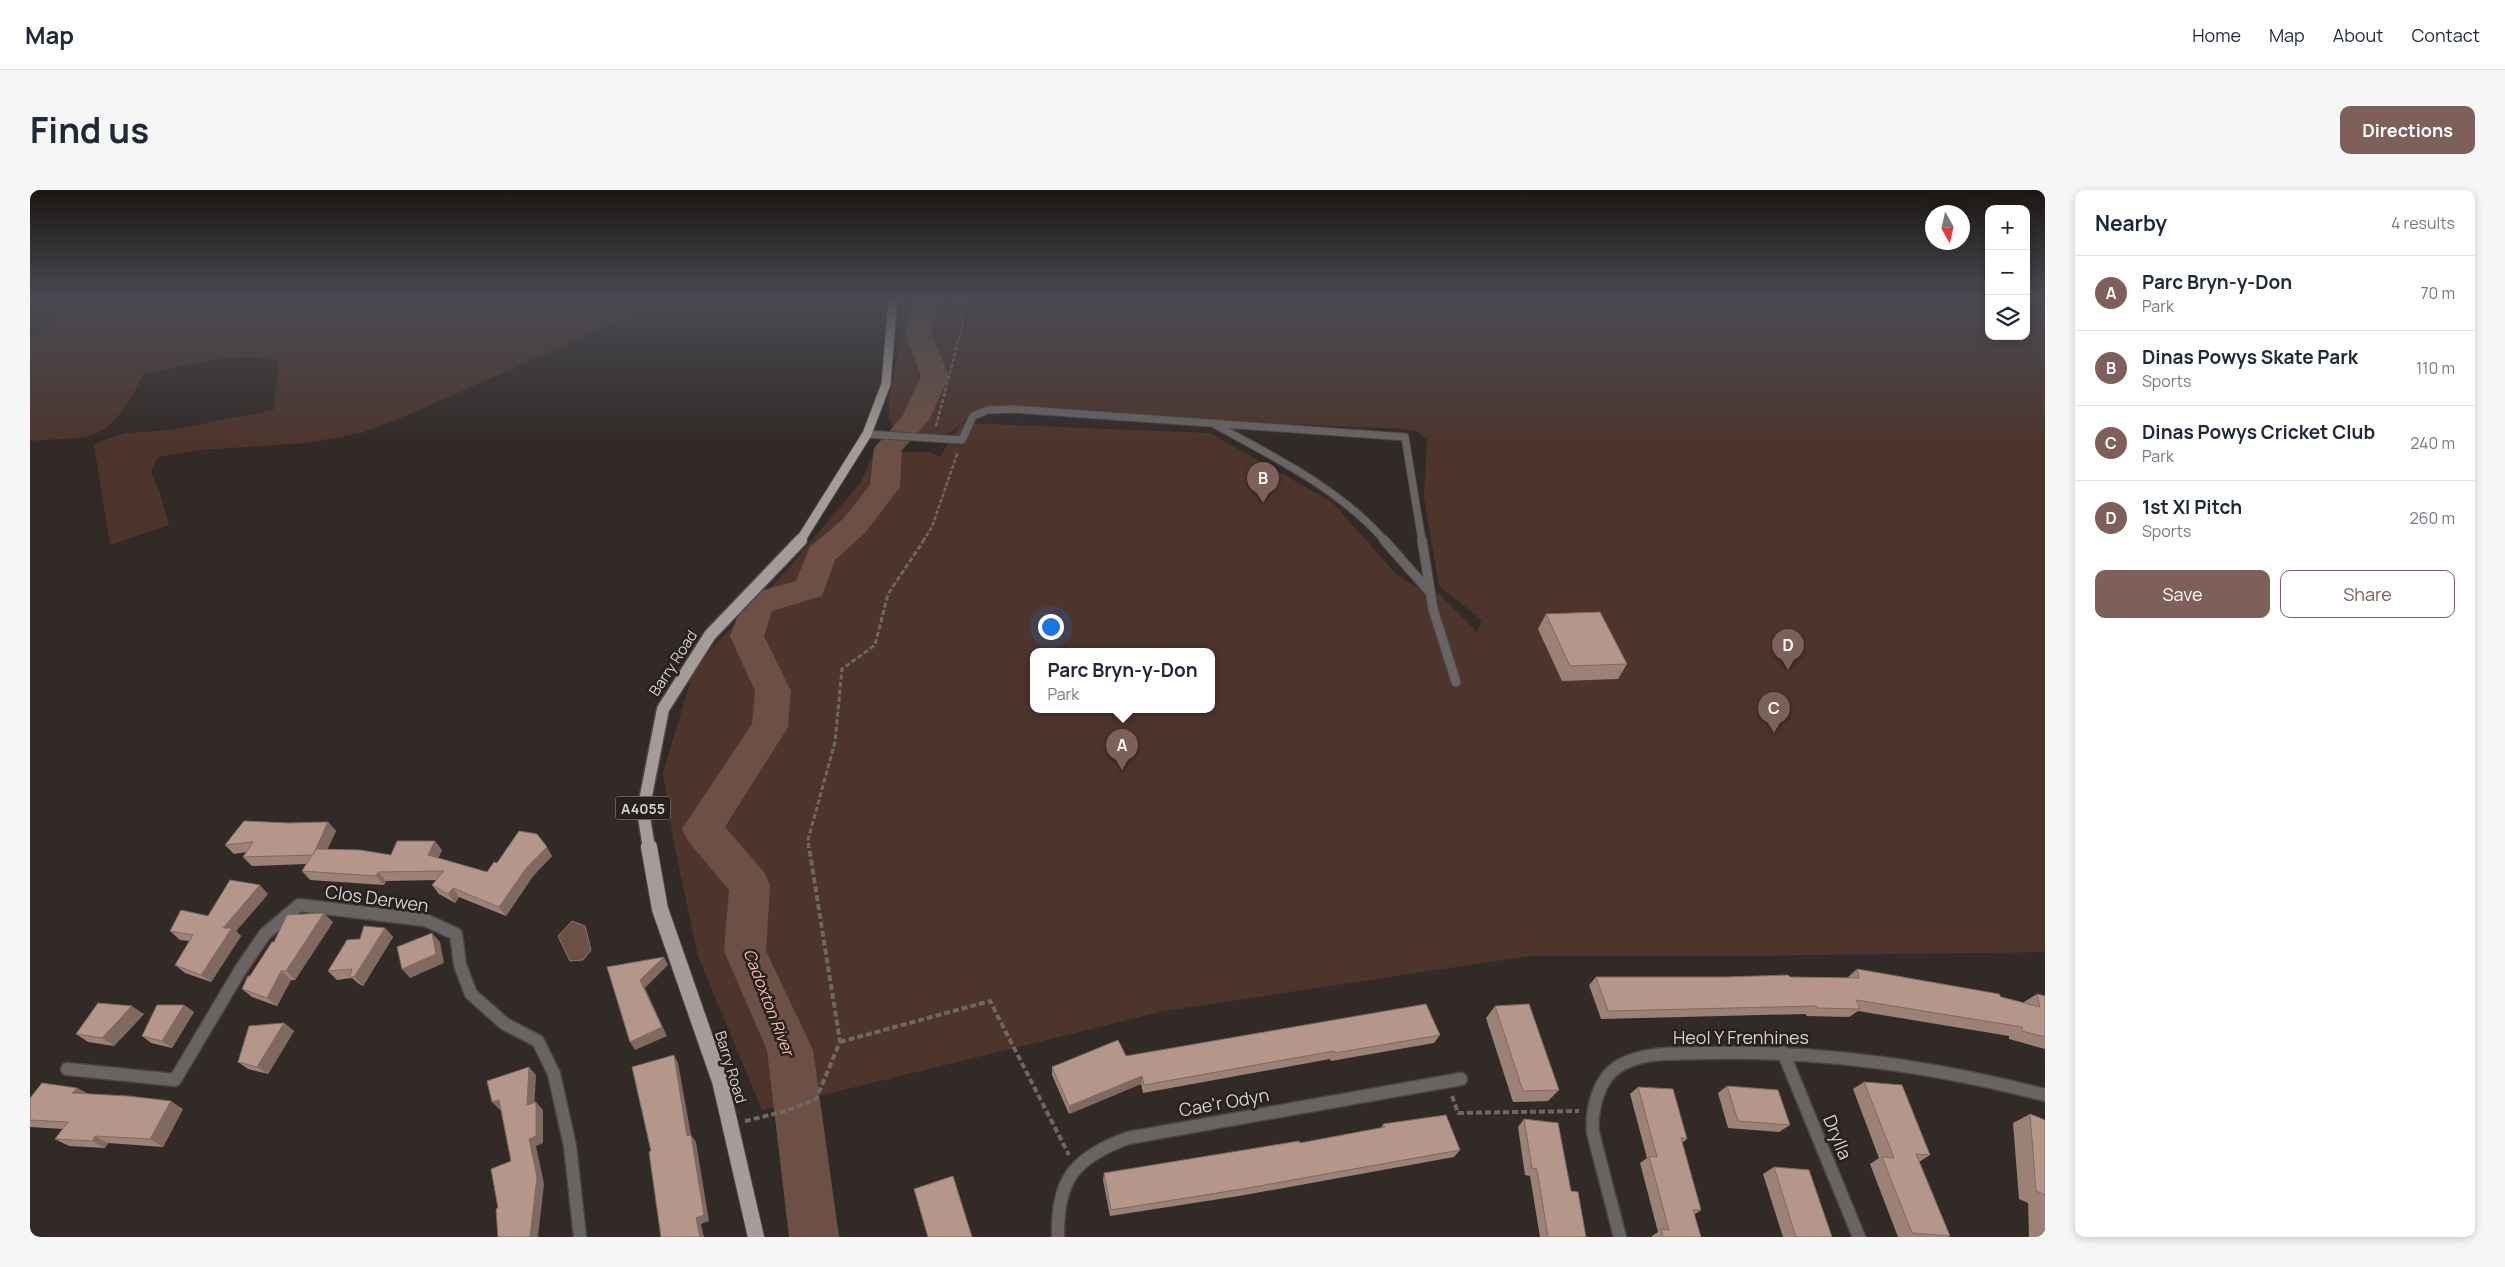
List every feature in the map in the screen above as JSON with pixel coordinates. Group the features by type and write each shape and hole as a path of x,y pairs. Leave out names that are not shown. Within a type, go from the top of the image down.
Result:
{"main road":[{"name":"Barry Road","path":"756,1237 720,1081 660,909 643,811 663,709 710,635 799,543 868,434 886,384 889,347"}],"street":[{"name":"Clos Derwen","path":"67,1069 175,1080 241,970 265,934 300,904 425,920 456,934 460,965 471,994 505,1024 538,1041 554,1074 570,1146 580,1237"},
{"name":"Heol Y Frenhines","path":"1620,1237 1593,1133 1592,1110 1593,1102 1601,1088 1618,1066 1642,1057 1718,1052 1783,1052 1872,1059 1929,1067 2045,1095"},
{"name":"Drylla","path":"1783,1052 1859,1237"},
{"name":"Cae'r Odyn","path":"1058,1237 1056,1213 1060,1193 1075,1167 1102,1146 1128,1138 1461,1079"}],"lane":[{"path":"868,434 962,440 974,416 988,410 1013,409 1405,436 1433,609 1456,682"},
{"path":"1212,423 1310,478 1372,527 1430,592"}],"path":[{"path":"931,438 956,347"},
{"path":"730,1124 786,1111 816,1099 840,1042 808,840 836,742 842,669 875,644 888,594 932,527 957,454 943,439"},
{"path":"840,1042 990,1001 1075,1167"},
{"path":"1446,1082 1458,1113 1592,1110"}],"shaded area":[{"path":"30,347 561,347 408,415 361,433 307,443 200,450 158,457 151,471 169,525 110,545 94,444 125,433 170,430 274,410 279,361 262,358 229,358 194,363 144,374 118,416 101,431 90,436 77,438 30,441"},
{"path":"899,347 2045,347 2045,952 1750,956 1529,956 1164,1011 762,1110 698,956 674,844 663,773 695,666 786,571 861,482 874,452 931,452 940,457 960,424 952,431 937,436 908,434 894,429 890,420 889,410 891,386","holes":["1014,407 1181,419 1417,431 1427,440 1424,497 1439,586 1482,620 1477,632 1437,592 1420,589 1396,574 1332,502 1210,433 962,423 975,412"]},
{"path":"572,921 585,926 591,950 583,960 570,961 558,936"}],"building":[{"path":"1600,612 1627,664 1570,666 1546,614"},
{"path":"244,821 328,822 313,855 316,849 360,850 391,855 397,841 435,841 428,855 487,872 494,862 497,863 519,831 537,834 547,847 527,867 499,907 453,888 448,894 432,885 444,871 378,872 376,876 302,871 312,855 243,857 253,842 225,845"},
{"path":"230,880 260,885 223,928 232,928 201,975 175,965 193,935 170,931 181,910 208,916"},
{"path":"324,913 286,971 281,971 267,998 242,989 248,976 250,976 272,942 274,942 287,915"},
{"path":"364,926 385,928 354,977 350,976 352,969 328,971 347,940 360,939"},
{"path":"432,933 436,954 402,969 397,947"},
{"path":"664,957 640,980 662,1027 630,1042 607,967"},
{"path":"1857,969 1999,994 2001,997 2040,1007 2037,994 2045,996 2045,1037 2022,1031 2022,1027 1856,1000 1860,1009 1817,1008 1816,1006 1608,1011 1596,977 1788,975 1790,977 1859,978"},
{"path":"98,1003 132,1006 102,1038 76,1034"},
{"path":"1426,1004 1440,1035 1335,1053 1334,1051 1144,1085 1142,1076 1069,1106 1052,1067 1118,1040 1126,1056"},
{"path":"1529,1004 1559,1090 1523,1091 1495,1006"},
{"path":"157,1005 184,1005 162,1041 142,1036"},
{"path":"284,1023 257,1067 238,1062 249,1026"},
{"path":"674,1055 687,1136 691,1135 704,1215 696,1218 700,1237 661,1237 649,1152 651,1151 632,1067"},
{"path":"529,1067 527,1105 536,1102 536,1136 529,1139 537,1177 530,1237 498,1237 496,1209 498,1208 491,1169 511,1161 499,1100 492,1102 487,1081"},
{"path":"1864,1082 1902,1085 1930,1155 1916,1154 1950,1236 1912,1233 1882,1157 1894,1158"},
{"path":"42,1083 77,1088 72,1093 128,1096 171,1101 150,1139 95,1136 92,1141 55,1139 68,1122 30,1120 30,1098"},
{"path":"1727,1086 1778,1090 1790,1125 1738,1121"},
{"path":"1638,1087 1673,1089 1687,1139 1681,1138 1701,1210 1693,1210 1701,1237 1663,1237 1661,1229 1669,1230 1649,1156 1657,1157"},
{"path":"2030,1114 2045,1120 2045,1195 2036,1191"},
{"path":"1446,1115 1460,1150 1111,1210 1104,1173 1299,1141 1300,1143 1385,1127 1383,1124"},
{"path":"1524,1119 1558,1123 1571,1191 1578,1192 1586,1237 1548,1237 1537,1169 1532,1168"},
{"path":"1774,1167 1809,1170 1832,1237 1796,1237"},
{"path":"953,1176 972,1237 928,1237 914,1189"}],"waterway":[{"name":"Cadoxton River","path":"814,1237 790,1050 745,951 750,885 702,829 770,727 773,691 747,636 758,603 810,588 821,555 854,526 885,487 888,448 915,420 935,376 923,347"}],"place":[{"name":"Dinas Powys Skate Park","path":"1263,503"},
{"name":"1st XI Pitch","path":"1788,670"},
{"name":"Dinas Powys Cricket Club","path":"1774,733"},
{"name":"Parc Bryn-y-Don","path":"1122,770"}]}
